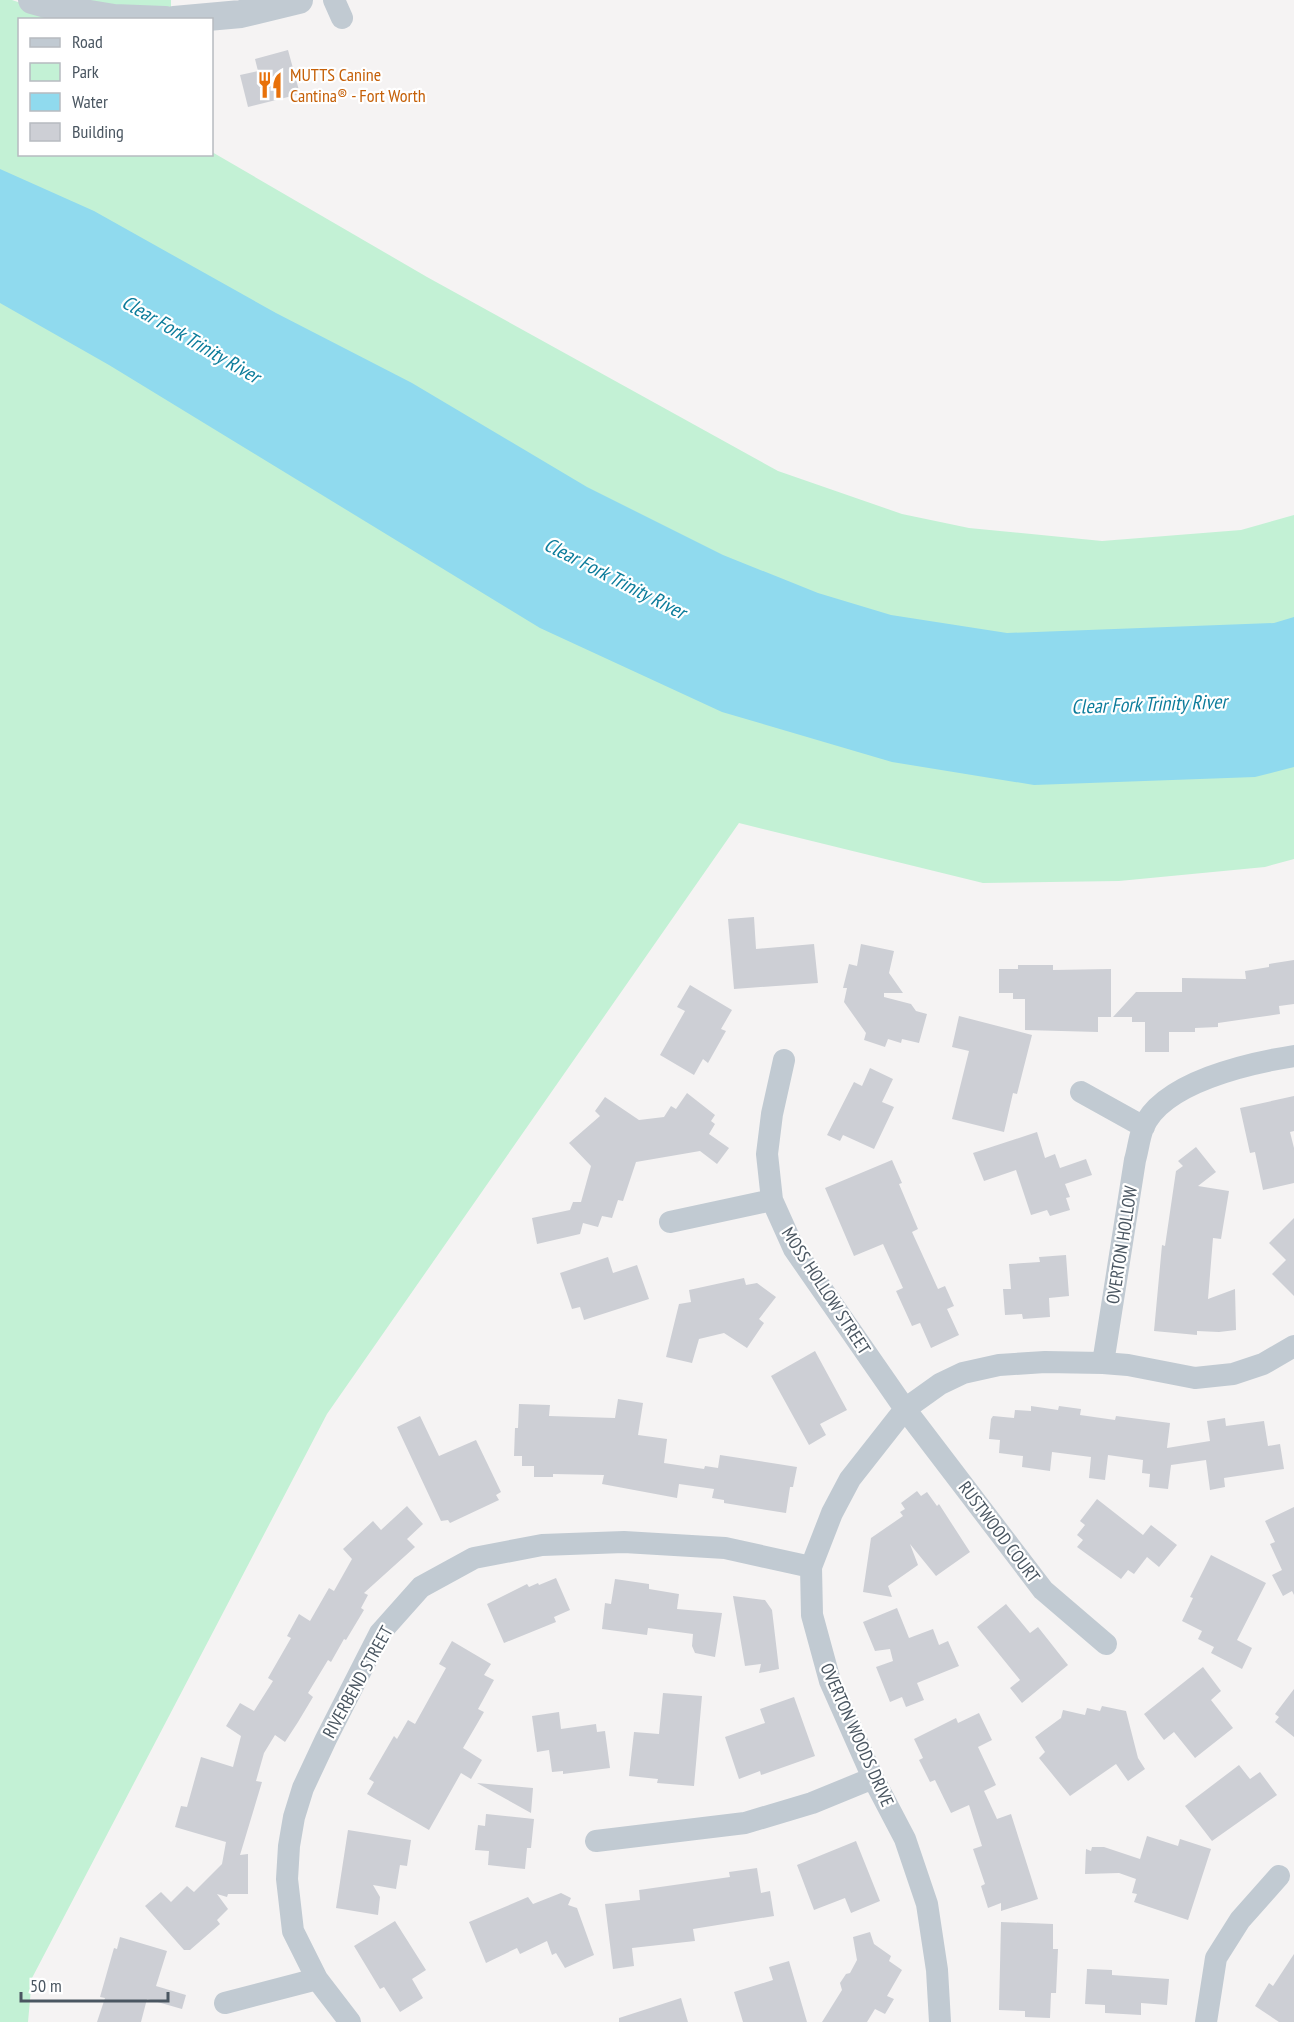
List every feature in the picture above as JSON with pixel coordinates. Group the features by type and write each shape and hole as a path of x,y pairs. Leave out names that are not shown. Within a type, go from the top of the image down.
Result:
{"street":[{"path":"32,0 71,11 114,18"},
{"path":"197,18 242,14 298,0"},
{"name":"OVERTON HOLLOW","path":"1103,1363 1135,1160 1144,1127 1157,1109 1180,1089 1254,1062 1294,1056"},
{"name":"MOSS HOLLOW STREET","path":"784,1060 772,1114 767,1154 772,1200 794,1249 905,1408"},
{"path":"1081,1092 1144,1127"},
{"path":"670,1222 772,1200"},
{"name":"OVERTON WOODS DRIVE","path":"940,2022 937,1970 927,1904 905,1839 873,1778 830,1681 812,1615 811,1567 832,1513 850,1479 905,1408 940,1384 963,1373 999,1365 1045,1362 1103,1363 1128,1365 1195,1378 1233,1374 1263,1364 1294,1347"},
{"name":"RUSTWOOD COURT","path":"905,1408 1043,1590 1106,1644"},
{"name":"RIVERBEND STREET","path":"350,2022 317,1979 293,1931 287,1879 289,1846 294,1817 303,1788 380,1633 421,1587 474,1558 542,1545 624,1542 725,1548 811,1567"},
{"path":"596,1841 745,1823 812,1803 873,1778"},
{"path":"1206,2022 1216,1958 1239,1920 1279,1876"},
{"path":"225,2003 317,1979"}],"green space":[{"path":"0,0 12,0 50,13 49,18 18,18 18,156 213,156 213,153 427,277 778,471 902,514 969,528 1102,541 1241,530 1294,515 1294,859 1265,867 1119,881 983,883 739,823 327,1414 32,1978 28,2022 0,2022"},
{"path":"56,0 171,0 171,7 142,8"}],"water":[{"name":"Clear Fork Trinity River","path":"0,169 94,211 276,313 412,383 587,487 723,555 818,593 891,615 1007,633 1274,623 1294,617 1294,767 1255,777 1034,785 892,762 722,712 540,628 109,365 0,303"}],"building":[{"name":"MUTTS Canine Cantina® - Fort Worth","path":"288,50 300,94 248,107 240,75 258,71 255,59"},
{"path":"754,917 756,949 814,944 818,983 734,989 728,919"},
{"path":"861,944 894,951 889,973 903,993 884,993 884,997 911,1004 916,1011 927,1014 919,1043 902,1039 901,1043 888,1039 885,1047 864,1040 866,1033 844,1002 847,988 843,988 849,964 857,966"},
{"path":"1294,960 1294,1004 1279,1006 1280,1014 1218,1023 1218,1027 1195,1028 1195,1032 1169,1032 1169,1052 1145,1052 1145,1022 1132,1022 1132,1017 1113,1017 1136,992 1182,992 1182,978 1246,979 1245,971"},
{"path":"1018,965 1053,965 1053,970 1111,969 1111,1017 1098,1017 1098,1032 1025,1030 1025,999 1013,999 1013,993 999,993 999,969 1018,969"},
{"path":"690,985 732,1010 721,1029 726,1031 708,1063 703,1059 694,1075 660,1055 685,1011 677,1007"},
{"path":"959,1016 1032,1035 1017,1094 1013,1093 1004,1132 952,1119 969,1051 952,1047"},
{"path":"870,1068 893,1079 882,1102 894,1107 874,1149 843,1135 840,1141 827,1135 854,1082 862,1086"},
{"path":"687,1093 715,1115 711,1121 715,1124 709,1134 729,1148 717,1164 700,1151 636,1162 623,1201 618,1200 612,1218 602,1216 598,1227 583,1223 580,1234 537,1244 532,1218 570,1210 573,1202 581,1202 591,1166 569,1143 600,1116 595,1111 605,1097 639,1120 664,1117 671,1106 676,1109"},
{"path":"1294,1096 1294,1131 1290,1132 1294,1148 1294,1183 1263,1190 1255,1152 1250,1153 1240,1108"},
{"path":"1037,1132 1045,1158 1055,1154 1060,1168 1086,1159 1092,1175 1065,1184 1070,1197 1066,1198 1070,1210 1050,1216 1047,1210 1031,1215 1016,1170 984,1181 973,1153"},
{"path":"1196,1147 1216,1172 1198,1186 1229,1191 1221,1239 1213,1238 1208,1299 1235,1289 1236,1330 1197,1331 1197,1335 1154,1331 1162,1245 1165,1246 1176,1171 1183,1166 1178,1161"},
{"path":"892,1160 902,1183 899,1184 918,1229 912,1232 938,1289 945,1286 954,1306 947,1309 959,1335 931,1348 920,1323 912,1326 896,1291 903,1288 883,1244 854,1256 825,1188"},
{"path":"1294,1218 1294,1296 1272,1274 1286,1260 1269,1243"},
{"path":"1066,1255 1069,1296 1049,1298 1050,1317 1023,1319 1022,1314 1005,1315 1003,1289 1011,1289 1009,1264 1040,1262 1039,1257"},
{"path":"608,1257 613,1273 637,1265 649,1299 584,1320 580,1307 572,1309 560,1273"},
{"path":"744,1278 746,1285 757,1283 776,1297 759,1319 764,1323 747,1348 724,1333 699,1339 692,1363 666,1357 679,1304 691,1302 689,1290"},
{"path":"815,1351 847,1410 820,1424 826,1435 809,1445 771,1376"},
{"path":"618,1399 643,1403 638,1435 667,1439 664,1463 704,1469 705,1466 718,1468 720,1455 797,1467 793,1487 790,1487 786,1513 724,1503 724,1500 712,1498 714,1489 679,1484 677,1498 602,1484 604,1475 553,1474 553,1477 534,1477 534,1466 522,1466 522,1456 514,1456 519,1404 550,1405 549,1416 615,1418"},
{"path":"1031,1406 1058,1410 1059,1406 1081,1409 1080,1415 1115,1420 1116,1416 1170,1423 1167,1448 1210,1441 1207,1421 1225,1418 1226,1426 1264,1421 1268,1446 1280,1444 1284,1469 1224,1478 1225,1487 1210,1490 1206,1460 1171,1465 1168,1489 1149,1487 1150,1474 1142,1473 1143,1460 1108,1455 1105,1480 1089,1478 1091,1457 1052,1452 1050,1471 1022,1467 1023,1456 999,1453 1000,1440 989,1439 991,1419 993,1416 1014,1418 1015,1410 1031,1411"},
{"path":"420,1416 439,1456 476,1440 501,1492 496,1495 499,1500 450,1523 448,1520 441,1521 397,1427"},
{"path":"917,1491 921,1496 927,1492 937,1506 939,1504 970,1552 936,1576 910,1544 918,1565 888,1586 892,1597 863,1592 871,1538 903,1516 900,1512 905,1509 901,1503"},
{"path":"1097,1499 1143,1535 1151,1525 1177,1545 1159,1567 1147,1557 1134,1574 1128,1570 1121,1579 1077,1547 1083,1540 1077,1535 1085,1525 1080,1521"},
{"path":"407,1506 423,1524 407,1539 415,1547 364,1593 368,1595 361,1608 364,1610 331,1662 328,1660 308,1693 313,1697 298,1722 285,1742 275,1735 264,1753 256,1781 262,1782 240,1855 248,1854 248,1894 228,1894 227,1897 217,1894 228,1909 217,1920 220,1924 190,1950 184,1950 145,1906 161,1892 171,1902 187,1886 194,1892 222,1864 226,1842 175,1827 181,1806 187,1807 201,1757 233,1767 241,1736 226,1726 240,1703 254,1711 273,1681 268,1678 291,1638 287,1636 299,1614 310,1621 329,1588 334,1591 352,1559 343,1549 373,1521 381,1530"},
{"path":"1294,1507 1294,1595 1292,1591 1283,1596 1272,1575 1282,1570 1270,1544 1275,1542 1265,1521"},
{"path":"1211,1555 1266,1583 1237,1640 1252,1648 1242,1669 1211,1653 1214,1647 1198,1639 1202,1631 1182,1621 1193,1598 1190,1597"},
{"path":"556,1578 570,1610 554,1617 556,1622 504,1643 487,1604 527,1584 529,1587 538,1583 539,1585"},
{"path":"615,1579 649,1584 649,1589 679,1594 677,1609 722,1613 715,1657 695,1653 692,1646 693,1634 648,1628 647,1635 602,1629 605,1603 611,1604"},
{"path":"733,1596 765,1600 772,1610 779,1669 759,1673 761,1664 745,1666"},
{"path":"1006,1604 1030,1633 1038,1627 1068,1665 1022,1703 1010,1688 1020,1680 977,1627"},
{"path":"897,1608 909,1638 933,1629 939,1645 948,1641 959,1666 917,1683 924,1700 906,1707 902,1697 890,1702 876,1667 893,1661 890,1649 875,1651 863,1622"},
{"path":"452,1641 491,1664 484,1675 494,1680 478,1709 484,1712 463,1748 482,1760 471,1779 461,1773 429,1830 367,1794 374,1782 369,1779 394,1736 397,1739 408,1720 415,1724 446,1668 439,1664"},
{"path":"1203,1667 1221,1691 1211,1700 1233,1728 1195,1758 1174,1732 1164,1740 1144,1714"},
{"path":"1294,1689 1294,1737 1275,1722 1279,1717 1275,1714"},
{"path":"663,1693 702,1696 694,1786 657,1783 658,1779 629,1776 634,1732 659,1734"},
{"path":"794,1697 815,1756 761,1775 760,1771 739,1779 725,1737 765,1723 760,1709"},
{"path":"1102,1706 1126,1711 1138,1758 1145,1769 1128,1781 1116,1764 1070,1796 1039,1758 1045,1752 1035,1737 1061,1718 1063,1710 1085,1715 1087,1708 1100,1711"},
{"path":"559,1712 561,1729 596,1724 597,1732 605,1731 610,1768 563,1774 563,1771 552,1772 549,1750 537,1752 532,1716"},
{"path":"979,1713 992,1740 978,1747 996,1785 984,1791 997,1819 1011,1814 1038,1899 1001,1911 1001,1903 988,1908 981,1886 985,1884 973,1849 982,1846 969,1805 951,1813 935,1780 930,1782 919,1760 923,1758 914,1739 956,1718 958,1723"},
{"path":"1239,1765 1250,1779 1260,1772 1277,1795 1212,1841 1185,1806"},
{"path":"477,1783 533,1788 531,1813"},
{"path":"486,1814 534,1819 531,1848 527,1848 525,1869 488,1865 489,1851 475,1850 478,1825 485,1826"},
{"path":"348,1830 411,1840 407,1866 400,1865 396,1889 373,1885 380,1897 378,1915 336,1908"},
{"path":"1147,1836 1178,1846 1180,1839 1211,1849 1188,1920 1134,1902 1137,1894 1132,1893 1136,1879 1119,1873 1085,1874 1086,1849 1091,1851 1092,1847 1104,1847 1140,1859"},
{"path":"856,1841 880,1901 851,1913 845,1898 814,1910 797,1865"},
{"path":"757,1868 761,1893 770,1891 774,1916 693,1929 695,1941 632,1948 634,1966 613,1969 605,1904 640,1900 639,1890 730,1877 729,1872"},
{"path":"561,1893 571,1898 568,1905 577,1908 594,1955 565,1968 556,1953 552,1955 547,1941 520,1954 517,1948 486,1963 469,1922 528,1897 533,1904"},
{"path":"395,1921 426,1970 412,1979 423,1998 400,2012 384,1987 380,1989 354,1946"},
{"path":"1001,1922 1053,1924 1053,1949 1058,1949 1056,1993 1051,1993 1050,2018 1025,2017 1025,2011 999,2010"},
{"path":"870,1932 874,1944 891,1956 889,1961 902,1970 887,1996 894,1999 885,2014 875,2009 867,2022 822,2022 842,1990 840,1983 846,1974 850,1973 857,1960 853,1937"},
{"path":"120,1937 167,1951 156,1986 186,1995 182,2009 147,1999 141,2022 97,2022 105,1998 100,1997 114,1948 117,1949"},
{"path":"1294,1954 1294,2022 1279,2022 1255,2006 1269,1983 1273,1986"},
{"path":"789,1961 807,2022 743,2022 734,1992 773,1980 769,1967"},
{"path":"1087,1969 1112,1970 1112,1975 1169,1979 1167,2005 1141,2003 1141,2015 1105,2013 1105,2005 1085,2004"},
{"path":"681,1998 688,2022 619,2022 619,2018"}],"place":[{"name":"MUTTS Canine Cantina® - Fort Worth","path":"270,85"}]}
